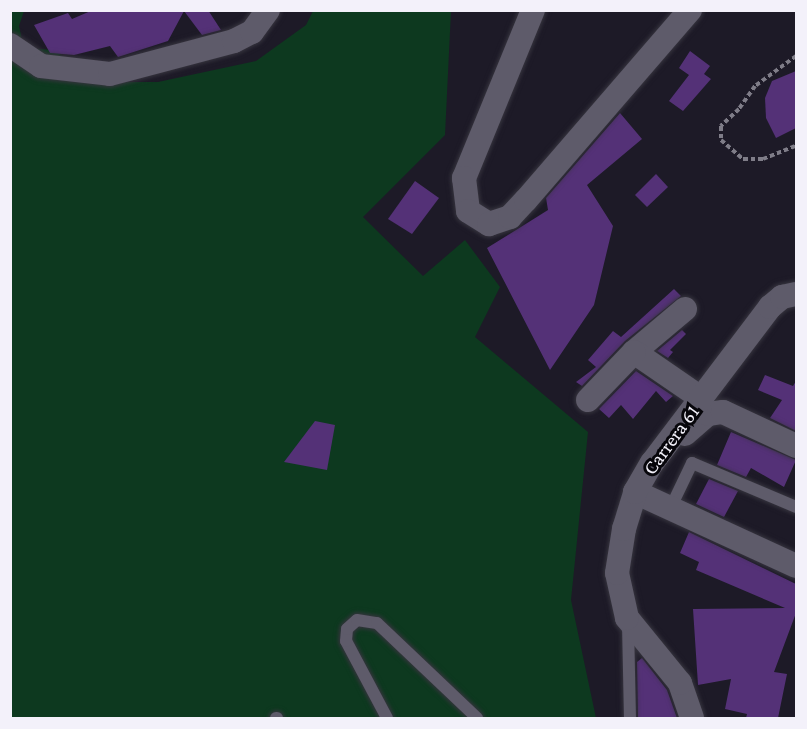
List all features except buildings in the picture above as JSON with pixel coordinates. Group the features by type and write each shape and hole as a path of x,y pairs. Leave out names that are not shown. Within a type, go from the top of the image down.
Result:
{"street":[{"path":"10,45 41,66 110,74 234,41 252,32 268,10"},
{"path":"533,10 464,178 468,211 489,224 510,217 526,200 690,10"},
{"name":"Carrera 61","path":"627,618 617,573 634,492 652,463 770,307 782,297 795,294"},
{"path":"588,400 634,352 685,309"},
{"path":"634,352 701,398"},
{"path":"652,463 716,411 796,446"},
{"path":"634,492 796,566"},
{"path":"627,618 680,683 692,718"}],"lane":[{"path":"670,509 692,463 796,507"},
{"path":"627,618 630,718"},
{"path":"387,718 346,641 346,629 357,620 377,623 477,718"}],"path":[{"path":"796,56 761,80 721,126 721,140 743,159 763,159 796,146"}],"green space":[{"path":"10,11 24,11 19,26 24,48 55,50 87,79 158,82 256,61 306,25 313,11 451,11 445,135 363,217 423,276 465,240 500,287 475,337 588,432 571,600 596,718 11,718"}]}
